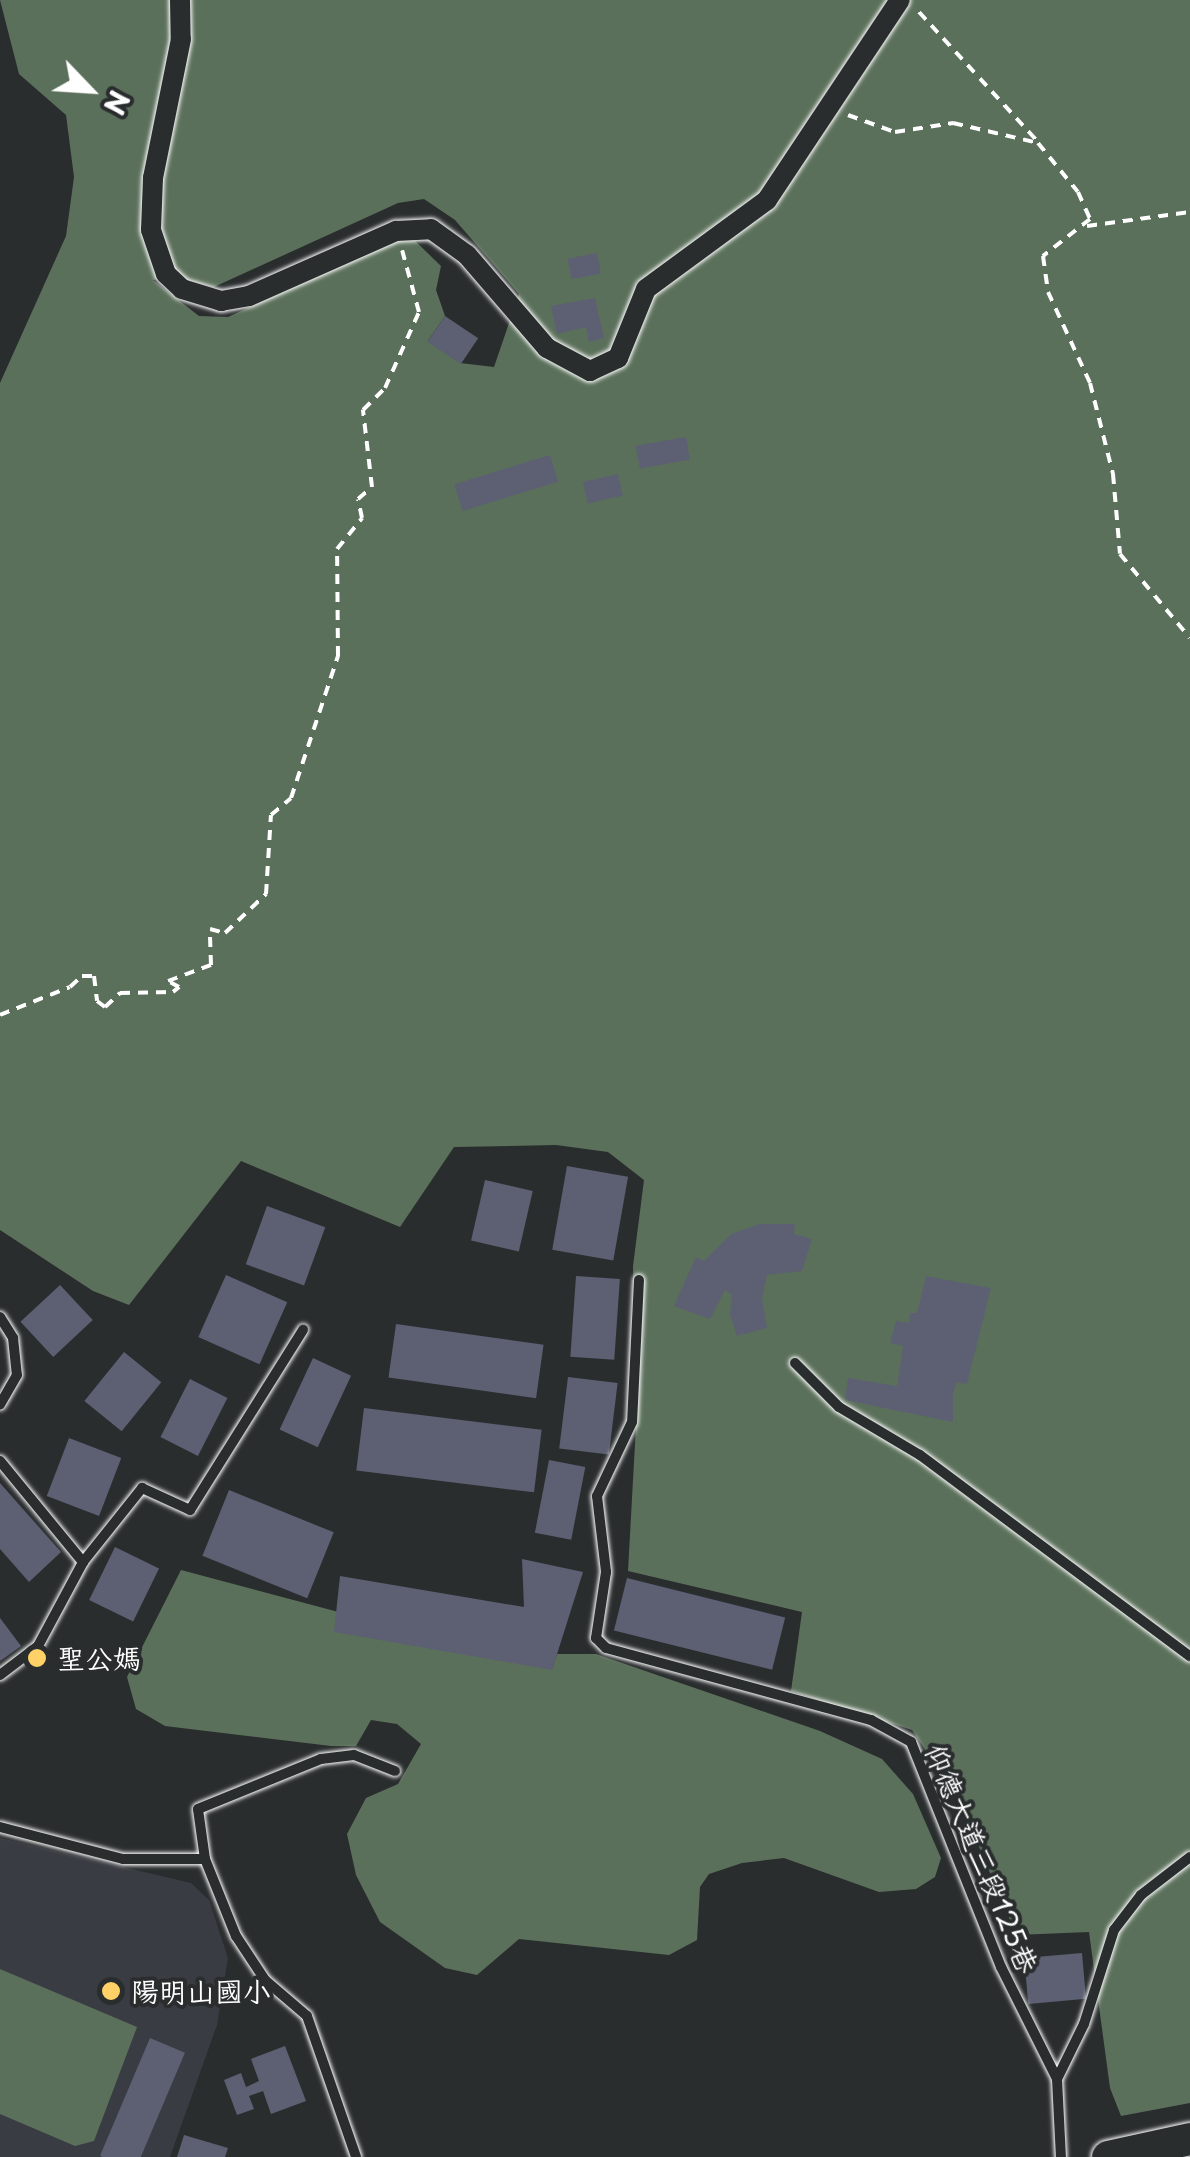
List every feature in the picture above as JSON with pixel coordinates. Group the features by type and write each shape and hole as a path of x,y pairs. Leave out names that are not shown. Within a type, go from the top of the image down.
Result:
{"main road":[{"path":"1108,2157 1190,2139"}],"street":[{"path":"180,0 181,39 153,178 151,230 166,274 182,289 221,301 249,296 396,231 430,229 450,238 547,348 575,368 605,368 626,344 646,289 767,200 825,107 900,0"}],"lane":[{"name":"仰德大道三段125巷","path":"639,1280 632,1422 597,1496 606,1572 596,1638 606,1648 871,1720 911,1742 1001,1967 1057,2079 1061,2157"},
{"path":"0,1317 13,1338 17,1375 0,1405"},
{"path":"0,1675 38,1646 83,1562 142,1488 190,1510 303,1330"},
{"path":"795,1364 839,1407 920,1455 1190,1656"},
{"path":"0,1461 83,1562"},
{"path":"356,2157 307,2016 265,1980 236,1936 205,1858 198,1809 321,1759 354,1755 394,1771"},
{"path":"0,1827 122,1860 205,1858"},
{"path":"1057,2079 1084,2024 1114,1930 1141,1895 1190,1857"}],"path":[{"path":"910,0 1078,192 1086,226"},
{"path":"825,107 895,132 953,123 1038,142"},
{"path":"1190,212 1086,226 1043,256 1048,292 1090,383 1113,474 1120,554 1190,638"},
{"path":"0,1015 70,987 82,976 94,976 97,1001 105,1007 120,993 173,992 179,987 168,981 212,965 210,929 225,933 266,894 271,815 291,798 335,670 337,549 362,518 358,500 372,487 363,410 385,388 420,312 396,231"}],"shaded area":[{"name":"陽明山國小","path":"0,1838 191,1883 209,1900 228,1958 217,2025 170,2157 0,2157"}],"green space":[{"path":"0,0 1190,0 1190,2103 1121,2116 1110,2088 1089,1932 1016,1935 961,1804 912,1730 791,1691 802,1612 628,1571 636,1426 633,1266 644,1180 608,1152 556,1145 454,1147 400,1227 241,1161 129,1305 93,1291 0,1230 0,383 66,236 74,177 66,115 19,74","holes":["424,199 455,220 519,294 494,367 460,363 428,341 445,316 436,290 441,266 409,235 228,317 199,316 153,280 174,277 214,287 398,203"]},
{"path":"181,1570 552,1669 557,1654 596,1654 820,1731 882,1759 913,1794 941,1858 935,1877 916,1889 879,1892 784,1858 742,1863 709,1874 700,1887 697,1940 669,1955 519,1939 477,1975 445,1968 380,1922 356,1875 347,1834 366,1798 398,1784 421,1744 397,1724 371,1720 356,1746 331,1746 165,1726 136,1709 127,1677"},
{"path":"0,1969 137,2027 94,2141 75,2146 0,2114"}],"building":[{"path":"597,253 601,274 572,279 568,259"},
{"path":"595,298 604,338 589,342 586,327 557,334 551,306"},
{"path":"445,316 478,338 461,364 428,342"},
{"path":"686,437 690,460 640,469 636,446"},
{"path":"550,455 558,482 463,511 454,484"},
{"path":"618,474 623,495 588,504 583,482"},
{"path":"567,1166 628,1177 613,1260 552,1250"},
{"path":"485,1180 533,1191 519,1251 471,1240"},
{"path":"267,1206 325,1227 304,1285 246,1264"},
{"path":"760,1224 795,1224 794,1234 812,1239 802,1271 767,1275 762,1298 767,1328 737,1336 730,1315 732,1295 725,1290 710,1319 674,1306 696,1257 704,1261 731,1234"},
{"path":"226,1275 287,1302 260,1364 198,1337"},
{"path":"576,1276 620,1279 614,1360 570,1357"},
{"path":"926,1276 991,1288 967,1384 957,1382 953,1394 953,1422 845,1400 848,1378 897,1386 903,1346 890,1343 896,1321 909,1323 910,1313 917,1313"},
{"path":"60,1285 93,1320 53,1357 21,1322"},
{"path":"396,1324 544,1345 536,1398 388,1377"},
{"path":"124,1352 161,1382 122,1431 84,1401"},
{"path":"313,1358 351,1376 318,1447 280,1430"},
{"path":"568,1377 618,1383 609,1455 559,1448"},
{"path":"190,1379 227,1398 198,1456 160,1437"},
{"path":"364,1408 542,1430 534,1492 356,1471"},
{"path":"69,1438 121,1458 99,1516 47,1496"},
{"path":"549,1460 585,1467 571,1540 535,1533"},
{"path":"0,1483 61,1552 29,1582 0,1549"},
{"path":"229,1490 334,1532 307,1598 202,1556"},
{"path":"115,1547 159,1568 133,1622 89,1600"},
{"path":"522,1559 583,1572 552,1670 334,1632 340,1576 524,1607"},
{"path":"627,1578 785,1617 772,1670 614,1630"},
{"path":"0,1618 21,1646 0,1661"},
{"path":"1082,1953 1086,1999 1028,2004 1024,1958"},
{"path":"150,2038 185,2053 141,2157 100,2156"},
{"path":"285,2046 306,2101 271,2114 263,2091 249,2096 254,2109 237,2115 224,2080 241,2073 246,2087 259,2081 251,2059"},
{"path":"184,2135 228,2148 225,2157 177,2157"}],"place":[{"name":"聖公媽","path":"37,1658"},
{"name":"陽明山國小","path":"111,1991"}]}
